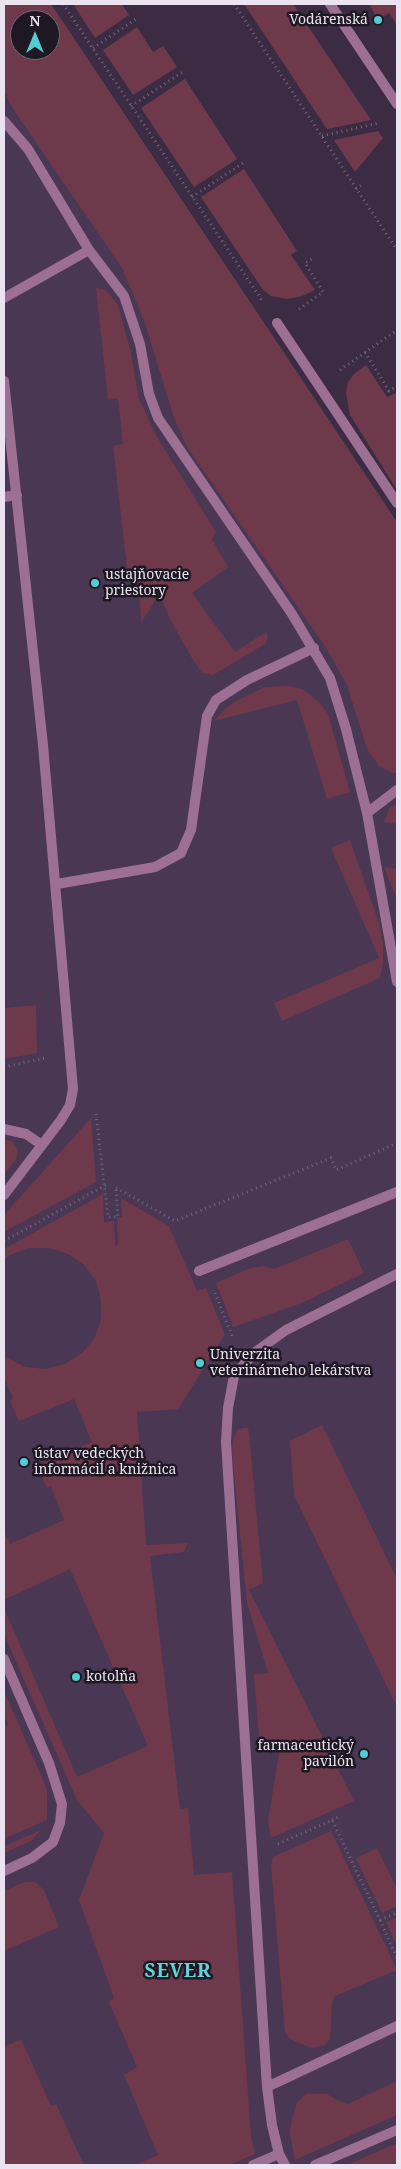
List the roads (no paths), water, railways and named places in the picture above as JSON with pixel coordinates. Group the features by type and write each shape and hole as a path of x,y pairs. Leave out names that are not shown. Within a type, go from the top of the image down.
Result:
{"street":[{"path":"330,4 397,104"},
{"path":"4,121 28,149 89,250 124,296 140,344 149,394 158,418 314,648 330,678 346,729 367,813 397,982"},
{"path":"4,298 89,250"},
{"path":"278,324 397,503"},
{"path":"4,381 57,884 73,1089 70,1105 61,1120 4,1195"},
{"path":"4,497 17,495"},
{"path":"57,884 155,867 181,853 191,830 208,716 216,700 247,680 314,648"},
{"path":"367,813 397,790"},
{"path":"4,1129 26,1134 42,1145"},
{"path":"203,1270 397,1192"},
{"path":"284,2165 279,2154 272,2124 267,2087 226,1442 228,1408 234,1376 254,1353 286,1330 397,1274"},
{"path":"4,1659 49,1763 62,1804 60,1823 53,1842 32,1858 4,1871"},
{"path":"267,2087 397,2026"},
{"path":"315,2165 397,2130"},
{"path":"253,2165 279,2154"}],"place":[{"name":"Vodárenská","path":"378,20"},
{"name":"ustajňovacie priestory","path":"95,583"},
{"name":"Univerzita veterinárneho lekárstva","path":"200,1363"},
{"name":"ústav vedeckých informáciĺ a knižnica","path":"24,1462"},
{"name":"kotolňa","path":"76,1677"},
{"name":"farmaceutický pavilón","path":"364,1754"}],"district":[{"name":"SEVER","path":"178,1972"}]}
